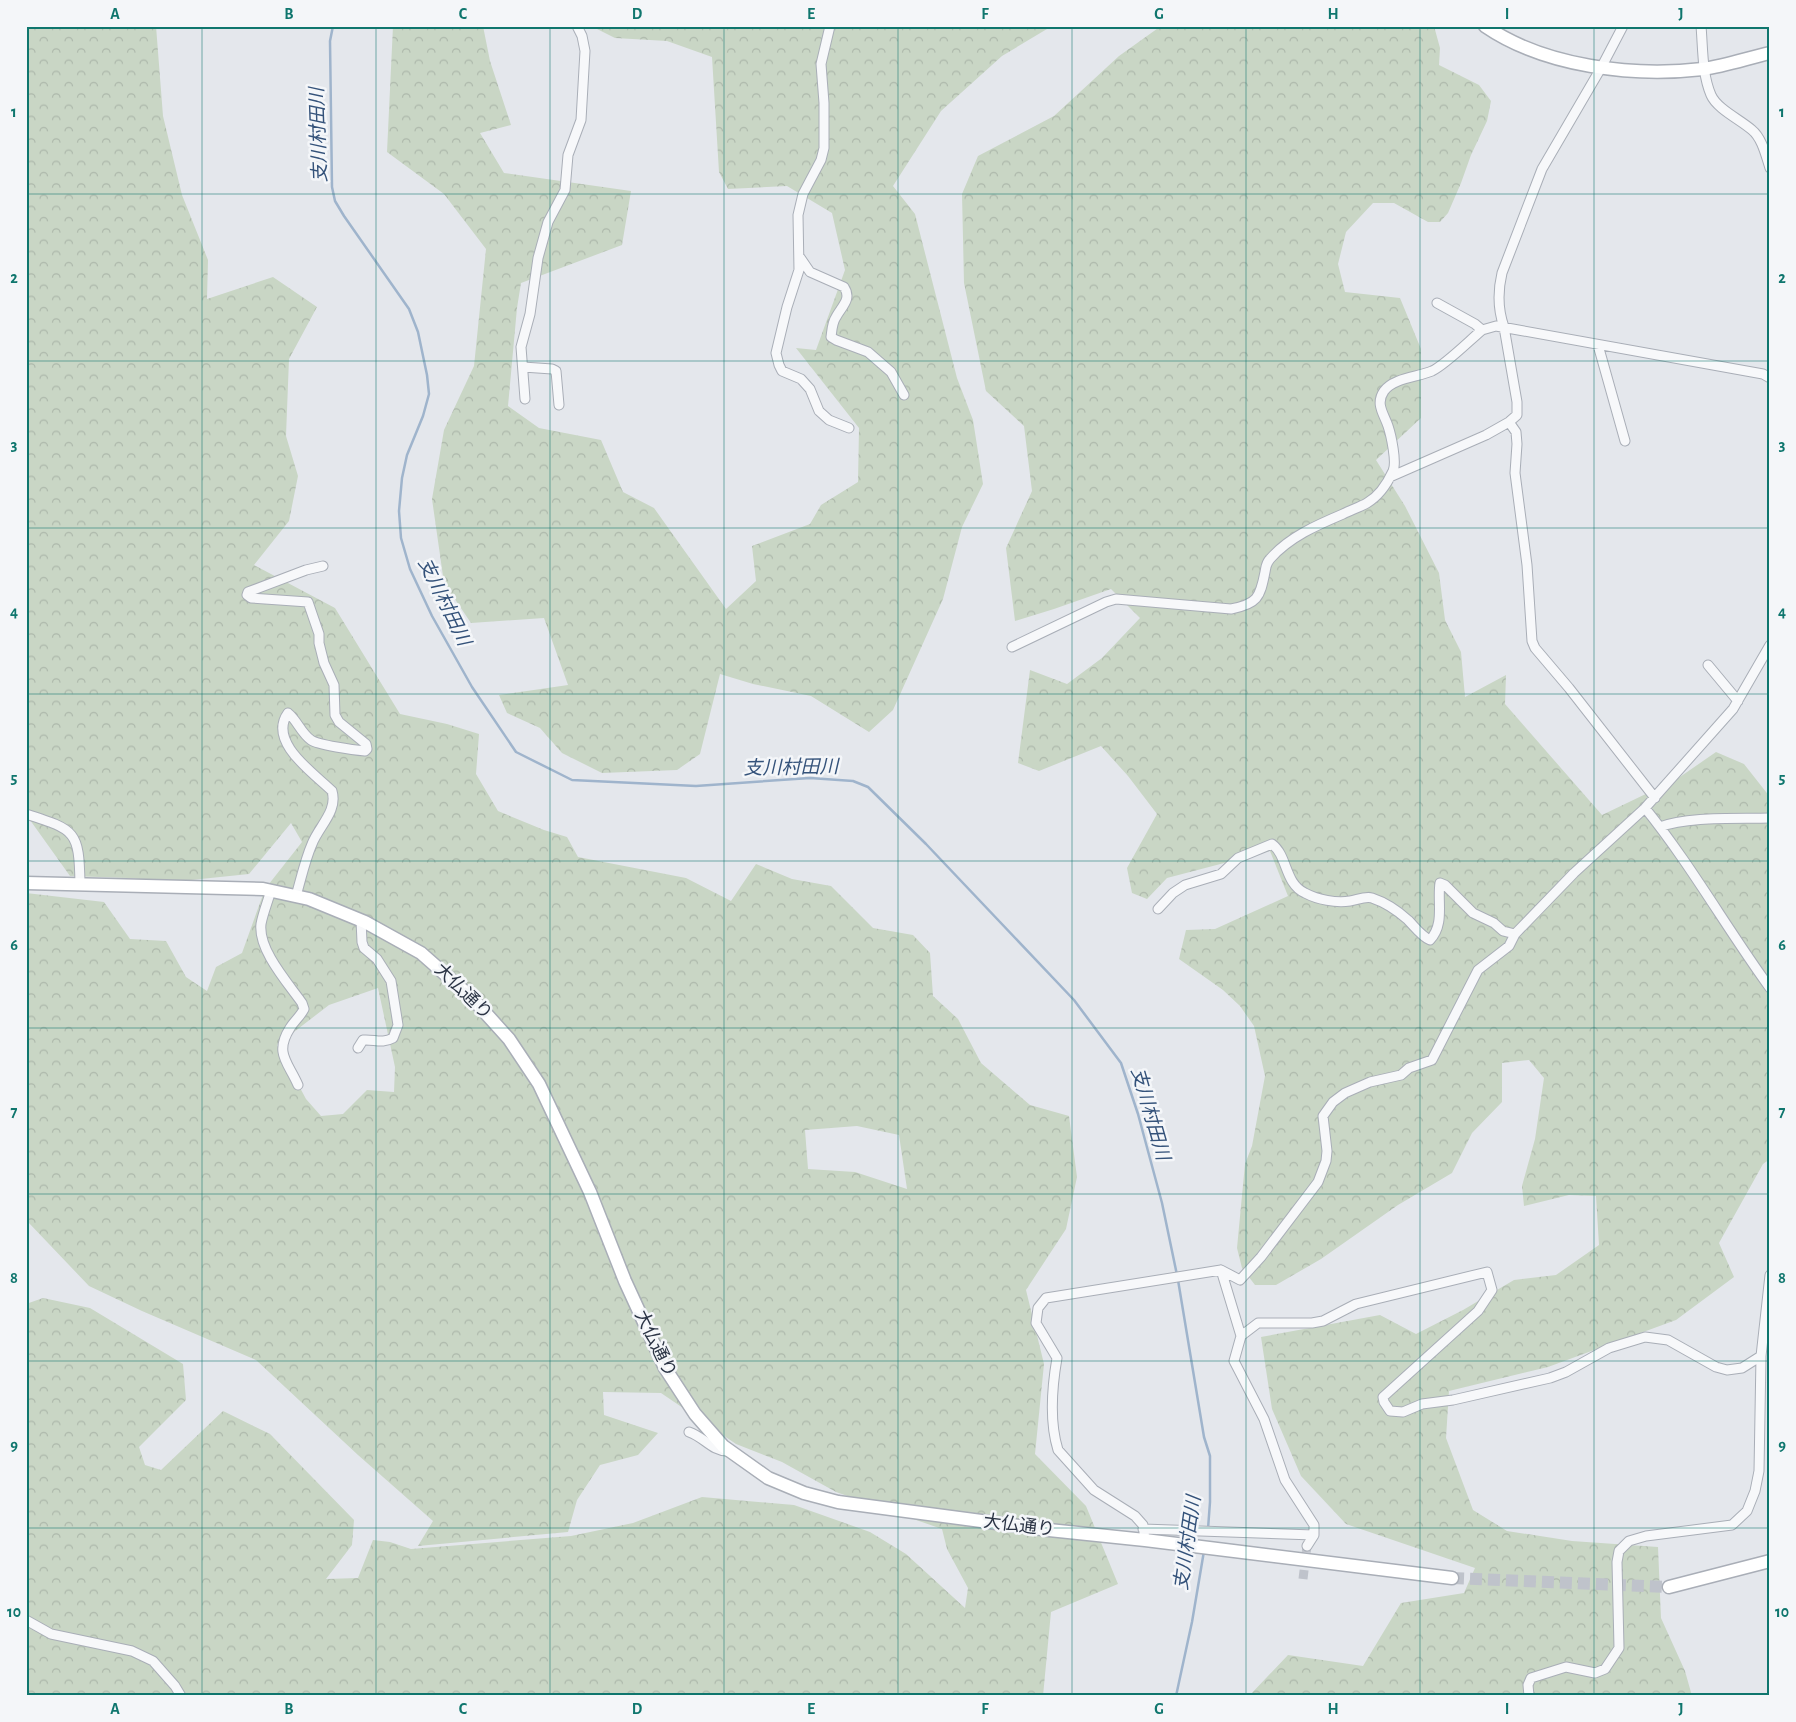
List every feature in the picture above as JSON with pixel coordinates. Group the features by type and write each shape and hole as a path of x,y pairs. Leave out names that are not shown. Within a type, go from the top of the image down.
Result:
{"street":[{"path":"525,399 521,348 530,314 538,258 548,222 565,190 568,155 581,120 585,51 582,36 577,26"},
{"path":"830,26 821,64 824,103 824,148 822,160 803,194 798,215 800,270 787,307 776,353 782,371 801,379 810,389 819,410 829,420 849,428"},
{"path":"1485,26 1527,48 1565,60 1602,68 1638,71 1704,68 1770,53"},
{"path":"1390,477 1486,435 1509,422 1516,415 1517,402 1504,327 1500,316 1502,273 1542,169 1602,68 1623,26"},
{"path":"1702,26 1704,68 1711,96 1731,115 1753,130 1770,168"},
{"path":"799,256 810,272 844,287 847,292 847,302 835,318 831,337 868,352 891,372 904,395"},
{"path":"1437,303 1475,324 1482,330"},
{"path":"1012,647 1116,599 1210,609 1231,609 1246,606 1256,600 1261,591 1266,563 1279,549 1312,528 1368,503 1377,495 1390,477 1394,470 1395,462 1388,426 1380,406 1380,396 1385,389 1396,382 1434,370 1482,330 1496,326 1504,327 1598,346 1763,374 1770,378"},
{"path":"1598,346 1626,441"},
{"path":"523,367 552,369 556,371 559,405"},
{"path":"1509,422 1516,432 1517,444 1514,473 1527,565 1532,641 1535,648 1570,688 1655,798"},
{"path":"296,896 312,843 331,811 334,796 332,791 298,761 293,754 285,737 284,718 288,713 310,740 318,744 365,752 367,749 366,744 339,722 335,715 334,685 324,662 319,643 319,634 308,602 251,598 247,595 248,592 287,577 323,566"},
{"path":"1314,1535 1194,1530 1144,1534 1142,1525 1134,1516 1094,1490 1058,1450 1053,1423 1054,1381 1057,1358 1036,1323 1038,1308 1046,1298 1221,1270 1240,1280 1261,1257 1318,1182 1326,1161 1327,1152 1323,1116 1333,1102 1346,1093 1370,1082 1401,1075 1409,1068 1432,1060 1478,970 1508,946 1515,934 1574,873 1655,798 1733,709 1770,645"},
{"path":"1708,665 1738,701"},
{"path":"1645,808 1700,883 1742,949 1770,988"},
{"path":"26,814 58,824 70,832 78,845 80,884"},
{"path":"1660,827 1670,823 1714,819 1770,818"},
{"path":"1158,909 1185,885 1221,874 1238,858 1272,844 1278,848 1291,882 1305,894 1337,902 1348,902 1368,897 1374,898 1406,918 1419,933 1430,940 1436,932 1438,925 1441,907 1438,893 1440,883 1474,913 1494,923 1503,931 1515,934"},
{"name":"大仏通り","path":"26,883 263,888 309,899 361,920 421,953 472,998 509,1039 539,1084 590,1192 625,1281 665,1368 695,1414 723,1446 768,1478 804,1493 838,1502 1039,1529 1144,1534 1189,1545 1216,1549 1452,1578"},
{"path":"271,890 261,926 264,944 304,1009 300,1018 288,1030 282,1048 284,1058 298,1085"},
{"path":"358,1048 363,1040 381,1042 393,1038 398,1025 391,980 377,960 364,948 361,920"},
{"path":"1221,1270 1241,1336 1234,1361 1264,1419 1285,1480 1314,1525 1314,1535 1307,1546"},
{"path":"1241,1336 1258,1323 1312,1323 1323,1321 1356,1304 1488,1272 1492,1290 1478,1311 1383,1397 1390,1411 1403,1412 1422,1404 1453,1400 1550,1378 1566,1372 1610,1348 1645,1337 1668,1340 1727,1370 1742,1368 1761,1356"},
{"path":"1529,1696 1528,1685 1531,1678 1566,1666 1596,1673 1606,1669 1613,1660 1619,1648 1617,1562 1619,1551 1629,1541 1646,1536 1732,1525 1747,1511 1755,1491 1759,1471 1761,1356 1770,1275"},
{"path":"689,1432 700,1436 710,1446 722,1451 730,1451"},
{"path":"1669,1587 1770,1561"},
{"path":"26,1620 51,1634 132,1651 153,1661 175,1686 180,1696"}],"green space":[{"path":"26,26 156,26 163,116 182,195 208,260 207,299 273,277 317,307 289,359 286,436 298,476 289,521 254,565 335,608 400,714 447,724 479,734 476,774 498,811 544,830 567,837 578,857 686,878 731,901 756,864 792,879 831,886 873,928 913,935 930,953 933,996 958,1019 981,1063 1030,1105 1069,1116 1077,1177 1066,1229 1026,1290 1044,1364 1035,1454 1086,1506 1118,1584 1051,1612 1043,1696 26,1696 26,1304 43,1298 90,1308 183,1364 186,1400 139,1447 145,1465 161,1470 223,1411 270,1434 354,1520 352,1545 326,1579 358,1578 373,1540 390,1542 411,1549 571,1536 633,1523 702,1497 794,1505 870,1532 906,1554 965,1608 968,1588 947,1549 942,1529 836,1492 782,1462 736,1444 661,1393 603,1392 604,1415 658,1433 638,1455 600,1465 577,1500 568,1532 418,1546 433,1521 358,1455 256,1360 89,1286 26,1222 26,893 104,902 130,939 166,941 186,977 207,991 216,967 242,953 265,889 302,842 291,823 249,874 172,882 70,876 30,820 26,822","holes":["378,988 395,1067 394,1092 367,1090 343,1114 321,1116 306,1099 277,1045 329,1005","857,1126 899,1135 907,1189 855,1172 808,1169 805,1130"]},
{"path":"393,26 483,26 490,61 511,125 480,133 504,173 631,191 622,245 521,283 508,406 539,428 601,440 623,492 654,508 726,609 756,581 752,546 810,524 821,505 858,482 859,428 796,348 816,350 845,270 832,213 787,186 728,189 719,172 712,57 667,41 615,38 591,26 1052,26 1002,56 941,111 893,186 915,214 957,378 973,420 983,484 962,527 943,599 893,710 869,732 811,696 753,684 720,674 700,754 677,770 602,773 562,753 540,728 507,713 499,695 568,685 544,618 471,623 444,583 432,499 444,430 474,366 486,249 444,194 387,152"},
{"path":"1161,26 1434,26 1440,48 1439,65 1479,85 1491,101 1487,121 1448,213 1440,222 1428,222 1394,203 1373,203 1346,232 1338,264 1345,292 1400,298 1421,349 1421,418 1376,460 1405,506 1439,573 1445,620 1461,652 1465,697 1506,675 1505,704 1602,815 1677,779 1716,752 1744,764 1770,797 1770,1159 1763,1164 1719,1243 1734,1277 1676,1320 1548,1367 1449,1391 1446,1438 1473,1510 1507,1531 1572,1541 1658,1547 1661,1618 1685,1671 1692,1696 1249,1696 1288,1655 1363,1666 1401,1603 1464,1593 1475,1568 1346,1524 1301,1476 1272,1409 1261,1337 1380,1315 1416,1334 1463,1310 1514,1280 1556,1275 1599,1245 1596,1196 1569,1195 1524,1206 1522,1186 1535,1139 1544,1078 1529,1060 1502,1063 1502,1102 1472,1133 1452,1173 1398,1205 1321,1259 1276,1285 1255,1285 1242,1268 1237,1248 1245,1164 1252,1146 1265,1076 1254,1026 1240,1006 1223,990 1179,959 1186,930 1215,929 1288,896 1270,851 1167,878 1147,899 1132,893 1127,868 1157,814 1128,776 1101,746 1039,771 1018,763 1030,670 1067,684 1102,658 1140,618 1111,589 1015,621 1006,548 1032,491 1024,426 986,391 964,283 962,194 978,156 1054,116 1119,56"}],"waterway":[{"name":"支川村田川","path":"333,26 330,41 332,187 335,201 409,309 418,332 427,375 429,394 423,416 407,455 402,478 399,511 401,538 410,569 432,616 472,687 516,752 572,780 696,786 810,778 853,781 868,787 926,844 1074,1000 1121,1063 1138,1114 1162,1203 1177,1275"},
{"name":"支川村田川","path":"1178,1280 1204,1437 1210,1456 1208,1529"},
{"name":"支川村田川","path":"1176,1696 1192,1622 1204,1551"}],"tunnel":[{"path":"1303,1579 1307,1546"},
{"path":"1452,1578 1669,1587"}]}
